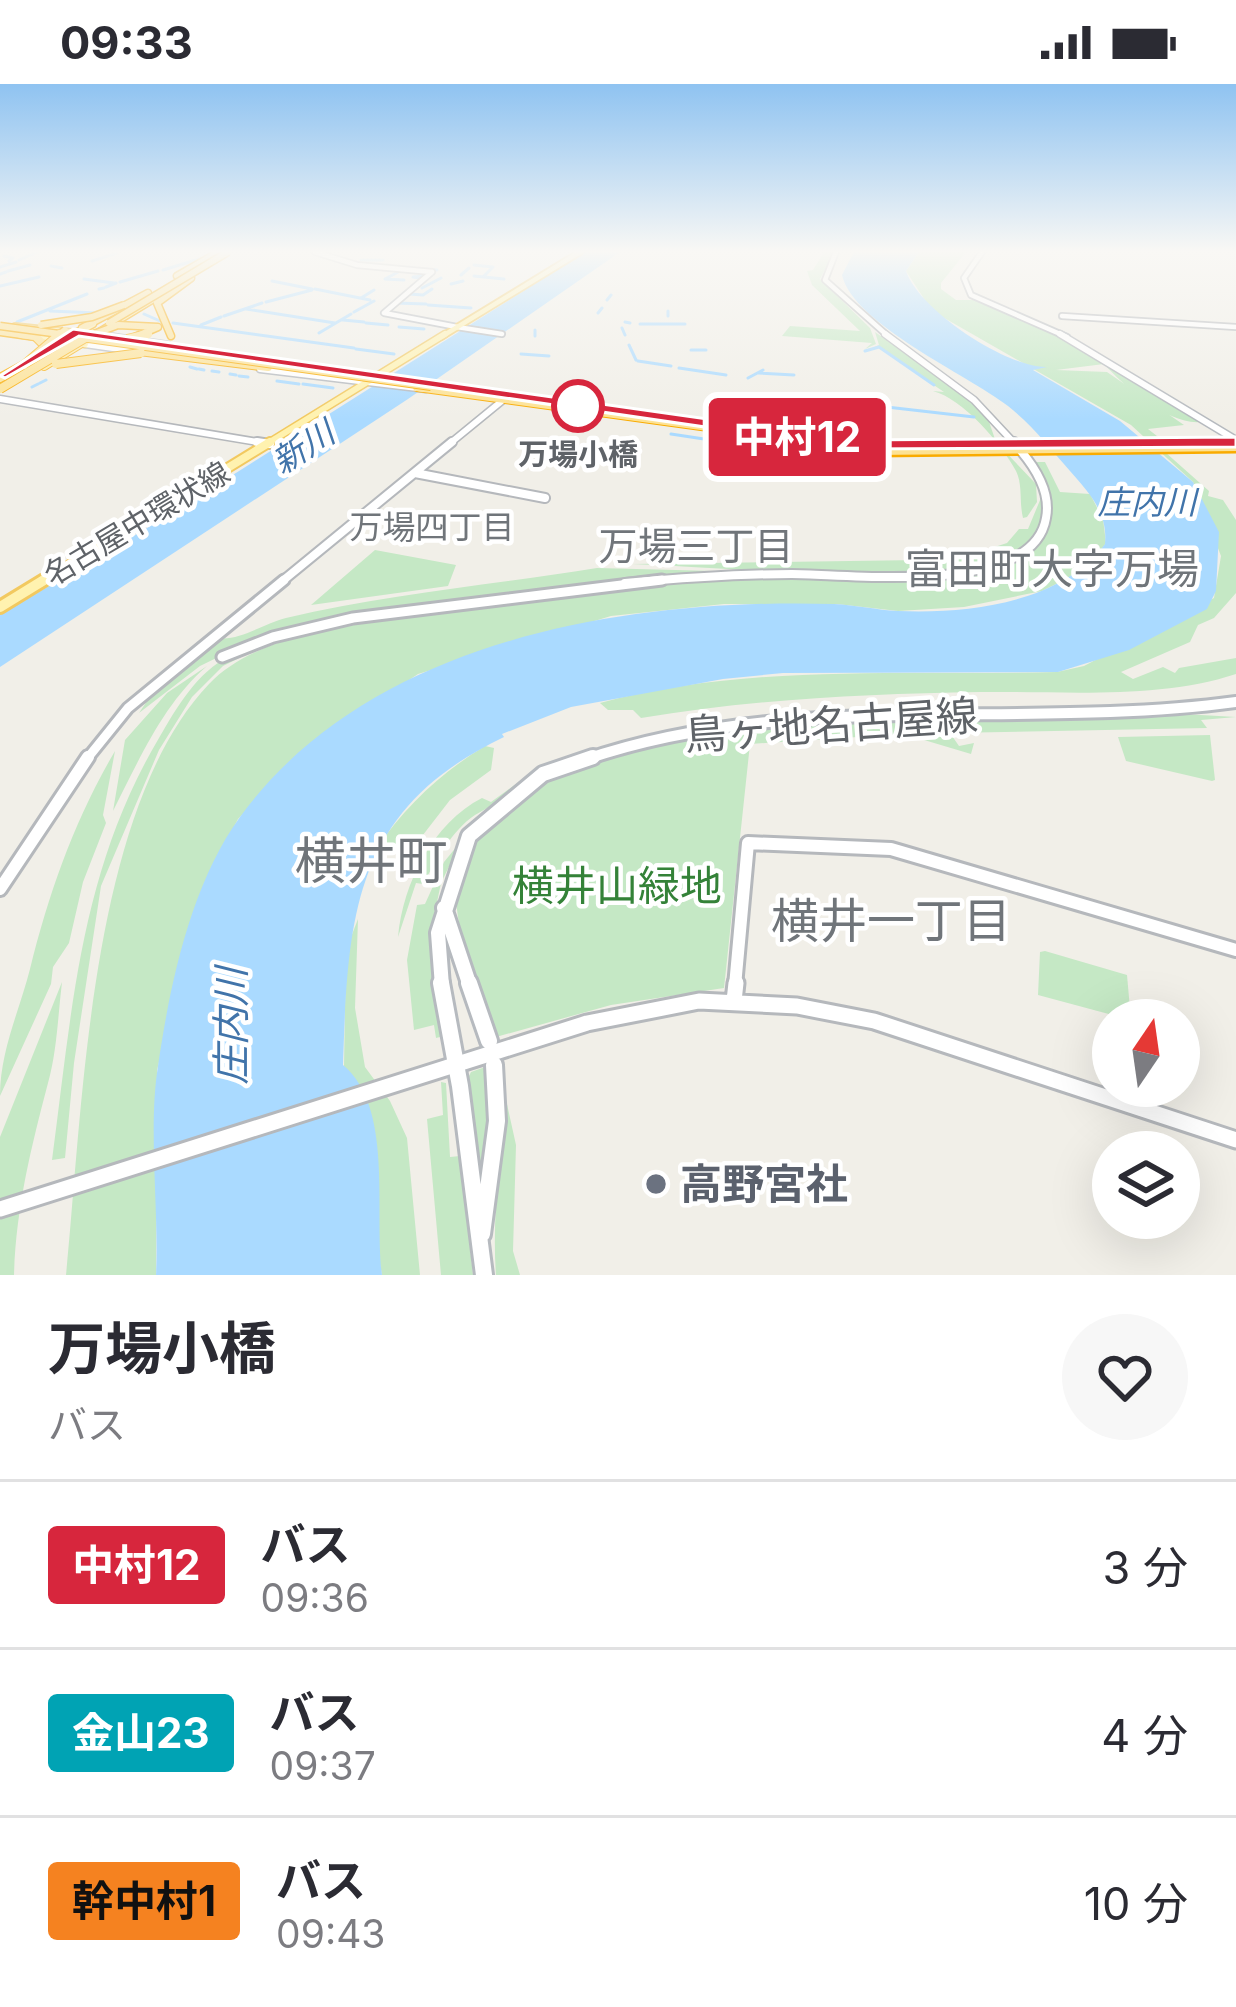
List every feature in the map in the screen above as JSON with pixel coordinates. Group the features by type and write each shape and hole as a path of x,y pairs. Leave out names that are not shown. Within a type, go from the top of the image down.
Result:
{"highway":[{"path":"0,328 92,317 112,308"},
{"path":"119,308 56,344 74,352 176,357"},
{"path":"0,386 127,308"},
{"path":"0,328 118,314 132,308"},
{"path":"0,386 134,308"},
{"path":"0,386 134,308"},
{"path":"103,336 142,308"},
{"path":"158,308 173,342 185,349 276,367"},
{"path":"24,364 45,352 58,334 88,322 136,317 167,329"},
{"path":"0,328 79,335 94,337 107,339 121,339 158,328 135,322 107,328 96,334 81,343 65,352 32,373 0,386"},
{"path":"0,328 875,447 1236,444"},
{"path":"0,328 43,340 42,350 0,386"},
{"path":"47,332 410,386"},
{"path":"0,386 62,340 79,337 103,336 276,367"},
{"path":"139,352 875,450 1236,444"},
{"path":"0,386 44,368 125,353 298,368"}],"main road":[{"path":"390,308 384,313 460,328"},
{"name":"名古屋中環状線","path":"0,607 492,308"},
{"path":"999,308 1084,345 1236,444"},
{"path":"0,328 62,340 103,336 372,380"},
{"path":"79,337 139,352 874,448"},
{"path":"429,388 874,448 1236,444"},
{"name":"鳥ヶ地名古屋線","path":"484,1275 439,957 443,904 460,854 496,810 553,771 631,743 769,720 895,713 1159,713 1236,702"},
{"path":"443,904 489,1041"},
{"path":"480,1249 497,1120 494,1065"}],"street":[{"path":"222,657 283,632 327,621 594,584 703,576 923,573 1005,563 1036,544 1048,518 1043,483 1019,449 982,405 849,308"},
{"path":"1062,316 1236,327"},
{"path":"460,328 502,334"},
{"path":"0,386 270,444"},
{"path":"0,889 98,742 128,708 503,400"},
{"path":"414,473 545,498"},
{"path":"734,1001 748,843 891,850 1236,950"},
{"path":"0,1208 644,1009 734,1001 797,1006 874,1021 1236,1140"}],"green space":[{"path":"836,308 849,308 870,328 876,344 865,349 872,343 782,336 790,326 860,331"},
{"path":"930,308 996,308 1078,343 1200,422 1168,414 1184,425 1148,429 1166,443 1165,452 1209,491 1208,496 1223,500 1236,520 1236,593 1214,618 1198,625 1190,642 1121,672 1133,679 1163,667 1175,673 1179,668 1236,658 1236,674 1142,691 852,696 641,718 633,710 608,710 600,703 656,690 770,677 1057,672 1084,666 1214,598 1221,556 1193,482 1131,425","holes":["1104,364 1125,385 1107,372 1056,370"]},
{"path":"875,332 972,400 987,416 996,441 968,412 933,391 944,392 879,348 865,351 879,345"},
{"path":"998,444 1036,484 1037,502 1027,517 1023,518 1016,471"},
{"path":"1034,462 1045,462 1060,492 1090,494 1103,519 1106,543 1088,568 1042,591 964,607 898,611 837,604 724,604 611,616 418,674 301,753 238,819 202,890 157,1070 156,1275 66,1275 87,1047 116,882 138,806 169,739 209,684 235,663 267,647 342,626 666,580 885,575 1010,563 1039,543 1050,517 1048,488"},
{"path":"1043,493 1035,539 1024,551 995,563 896,573 632,564 920,560 973,554 1007,543 1019,529 1028,529"},
{"path":"375,550 456,565 448,586 311,605"},
{"path":"597,568 789,573 631,578 313,623 245,644 200,666 139,713 153,692 217,638 363,602"},
{"path":"517,599 331,627 272,642 223,666 192,697 159,750 101,886 65,1158 52,1160 74,996 96,890 133,788 189,691 230,656 298,631 371,616"},
{"path":"207,666 165,715 113,811 125,740 167,693"},
{"name":"横井山緑地","path":"920,715 1236,717 1201,720 1207,728 950,733 959,746 974,743 971,754 904,734 750,744 724,988 611,1005 496,1037 463,939 457,879 471,846 495,818 560,775 638,746 727,728"},
{"path":"1210,735 1212,781 1126,761 1118,737"},
{"path":"485,746 494,748 491,770 450,800 416,844 375,850 424,792"},
{"path":"115,751 103,815 106,823 83,882 69,943 53,967 51,984 0,1096 7,1047 55,884"},
{"path":"520,781 459,829 423,884 416,883 398,937 406,896 435,839 465,809 482,798 491,802"},
{"path":"462,840 441,883 431,931 444,1036 436,1038 434,1025 414,1030 407,960 417,905 425,904 444,862"},
{"path":"358,919 355,1008 365,1067 390,1101 407,1138 420,1275 382,1275 344,1066 346,950"},
{"path":"1040,952 1127,975 1129,999 1092,999 1092,1010 1038,995"},
{"path":"62,982 53,1058 21,1202 14,1275 0,1275 0,1137"},
{"path":"485,1067 489,1121 482,1200 467,1080 471,1072"},
{"path":"501,1077 516,1145 513,1251 520,1275 496,1275"},
{"path":"441,1082 446,1083 450,1157 460,1156 473,1275 441,1275 427,1119 443,1115"}],"water":[{"name":"新川","path":"497,308 540,308 0,667 0,615 179,509"},
{"name":"庄内川","path":"863,308 933,308 988,347 1047,367 1033,370 1120,421 1193,482 1219,532 1216,591 1207,609 1129,650 1058,672 783,673 723,679 571,707 502,734 504,737 454,766 416,798 388,833 356,914 343,1065 359,1083 376,1133 382,1275 156,1275 155,1090 176,969 196,904 223,844 240,817 294,756 359,707 431,669 509,641 590,622 755,604 925,611 983,607 1064,580 1105,544 1096,504 1026,422"}],"waterway":[{"path":"17,322 53,308"},
{"path":"224,316 249,308"},
{"path":"354,312 362,308"},
{"path":"465,308 471,308"},
{"path":"598,313 602,308"},
{"path":"246,309 335,323"},
{"path":"50,311 98,313"},
{"path":"668,311 668,316"},
{"path":"144,314 160,321"},
{"path":"319,333 351,314"},
{"path":"201,325 221,317"},
{"path":"343,320 364,322"},
{"path":"625,322 630,323"},
{"path":"173,323 354,348"},
{"path":"366,323 388,325"},
{"path":"640,324 685,324"},
{"path":"399,327 424,329"},
{"path":"622,328 625,335"},
{"path":"535,330 535,336"},
{"path":"629,345 636,360"},
{"path":"865,351 879,347 934,385"},
{"path":"356,349 394,354"},
{"path":"691,350 706,350"},
{"path":"521,354 549,356"},
{"path":"638,361 671,366"},
{"path":"190,367 197,369"},
{"path":"679,368 726,375"},
{"path":"199,369 204,370"},
{"path":"748,378 763,370"},
{"path":"212,371 219,372"},
{"path":"759,373 794,375"},
{"path":"230,374 236,375"},
{"path":"239,376 248,377"},
{"path":"40,383 46,380"},
{"path":"277,381 299,384"},
{"path":"32,387 38,384"},
{"path":"303,384 333,388"},
{"path":"782,395 974,417"},
{"path":"671,434 704,439"},
{"path":"708,440 758,448"},
{"path":"719,444 759,454"}],"bus line":[{"name":"中村12","path":"0,376 77,332 856,444 1236,442"}],"place":[{"name":"万場小橋","path":"578,406"},
{"name":"高野宮社","path":"656,1184"}],"district":[{"name":"万場四丁目","path":"432,527"},
{"name":"万場三丁目","path":"696,546"},
{"name":"富田町大字万場","path":"1052,569"},
{"name":"横井町","path":"371,861"},
{"name":"横井一丁目","path":"891,921"}]}
